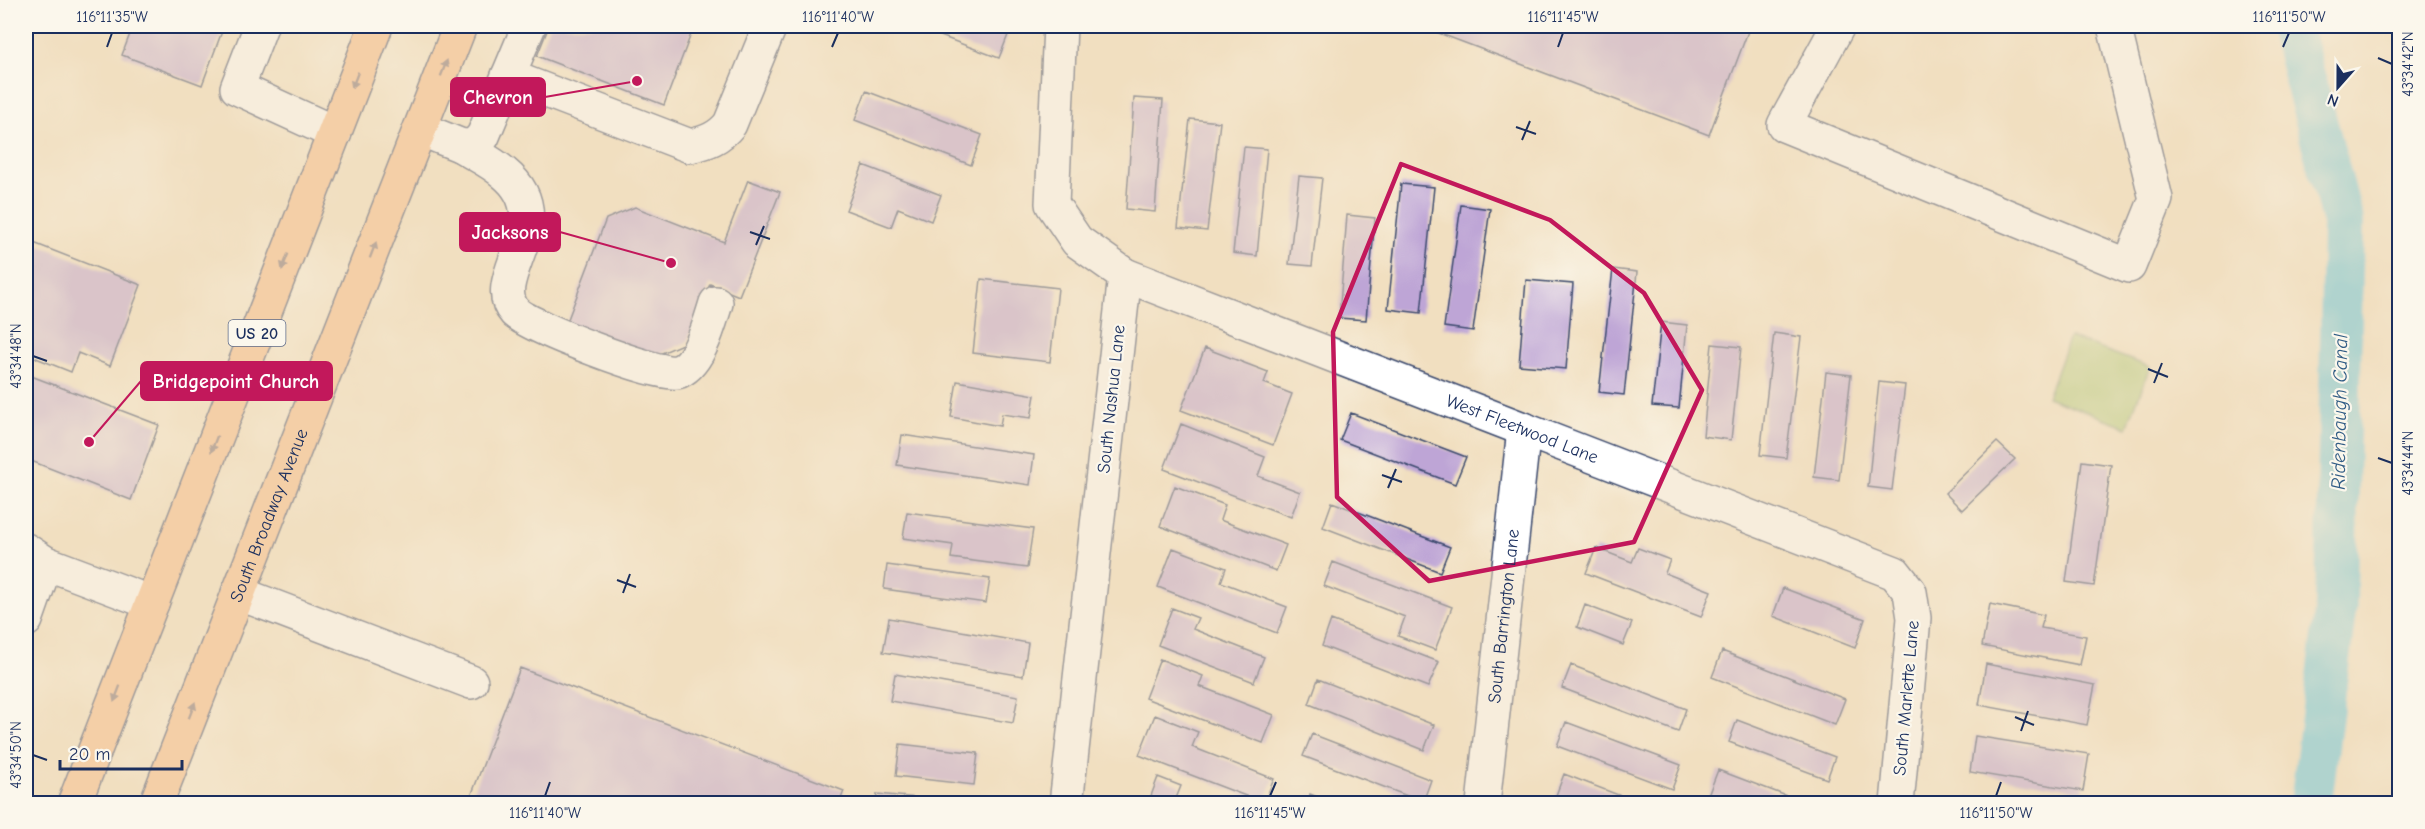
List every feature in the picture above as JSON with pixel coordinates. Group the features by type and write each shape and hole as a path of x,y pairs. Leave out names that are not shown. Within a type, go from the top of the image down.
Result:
{"main road":[{"name":"US 20","path":"74,804 376,26"},
{"name":"South Broadway Avenue","path":"156,804 460,26"}],"street":[{"path":"261,26 237,88 334,133"},
{"path":"462,146 475,145 483,136 529,26"},
{"path":"508,76 690,146 706,142 722,134 730,124 771,26"},
{"path":"1060,26 1052,204 1077,241 1125,275"},
{"path":"1838,26 1784,125 2129,266 2156,198 2114,26"},
{"path":"420,129 462,146 506,174 520,193 528,213 525,234 508,282 507,296 515,312 540,326 629,362 653,369 676,372 692,362 707,332 716,303"},
{"name":"West Fleetwood Lane","path":"1125,275 1895,573 1910,592"},
{"name":"South Nashua Lane","path":"1066,804 1125,275"},
{"name":"South Barrington Lane","path":"1483,804 1524,429"},
{"path":"26,620 36,556 152,603"},
{"path":"238,592 471,682"},
{"name":"South Marlette Lane","path":"1897,804 1914,618 1910,592"}],"highlighted area":[{"path":"1401,164 1550,220 1644,293 1702,390 1634,542 1429,581 1337,497 1333,332"}],"green space":[{"path":"2069,337 2150,367 2127,427 2047,397"}],"building":[{"path":"133,26 224,26 202,85 122,55"},
{"path":"549,26 694,26 664,105 537,56"},
{"path":"914,26 983,26 1008,35 999,58"},
{"path":"1420,26 1750,26 1709,135"},
{"path":"866,91 982,135 971,165 855,120"},
{"path":"1134,98 1163,100 1155,212 1126,209"},
{"path":"1190,119 1220,122 1207,231 1178,228"},
{"path":"1244,147 1267,149 1257,256 1233,253"},
{"path":"863,165 941,195 931,221 898,208 891,227 846,210"},
{"path":"1299,176 1322,178 1312,266 1289,264"},
{"path":"748,180 780,192 739,296 710,284 687,342 648,359 565,327 606,219 635,207 724,242"},
{"path":"1401,184 1434,187 1421,313 1388,309"},
{"path":"1461,205 1490,209 1473,331 1444,327"},
{"path":"1347,215 1375,218 1366,320 1339,318"},
{"path":"26,240 141,285 110,366 78,353 71,372 26,354"},
{"path":"1613,269 1637,272 1624,395 1599,392"},
{"path":"981,279 1058,288 1050,362 973,353"},
{"path":"1526,280 1573,284 1566,369 1519,365"},
{"path":"1661,322 1687,325 1679,408 1652,406"},
{"path":"1774,333 1801,337 1786,458 1760,455"},
{"path":"1712,344 1741,347 1731,440 1703,436"},
{"path":"1205,348 1268,372 1264,383 1292,394 1273,445 1181,410"},
{"path":"1826,372 1851,375 1839,480 1814,477"},
{"path":"26,374 159,425 131,500 26,459"},
{"path":"957,381 1035,395 1031,418 1002,414 1000,426 951,417"},
{"path":"1879,382 1905,385 1892,490 1868,487"},
{"path":"1351,413 1466,457 1455,484 1340,440"},
{"path":"1181,424 1265,457 1258,476 1300,492 1291,517 1164,469"},
{"path":"902,435 1034,455 1030,485 897,465"},
{"path":"1997,442 2015,459 1962,510 1945,493"},
{"path":"2082,461 2111,465 2094,586 2066,582"},
{"path":"1175,486 1225,505 1220,520 1286,545 1276,571 1160,526"},
{"path":"1332,502 1450,547 1440,572 1323,527"},
{"path":"907,512 1033,529 1027,568 951,558 953,545 903,538"},
{"path":"1173,548 1226,568 1221,582 1287,607 1277,633 1158,587"},
{"path":"1596,548 1632,562 1638,548 1670,560 1665,573 1711,591 1701,617 1586,573"},
{"path":"1333,562 1452,607 1435,650 1398,636 1405,617 1324,586"},
{"path":"887,565 990,579 986,603 884,589"},
{"path":"1783,588 1865,619 1855,648 1773,616"},
{"path":"1990,604 2044,615 2041,628 2086,636 2080,665 1982,646"},
{"path":"1585,605 1632,623 1623,645 1577,627"},
{"path":"1172,608 1198,618 1193,629 1264,657 1254,682 1158,645"},
{"path":"889,618 1028,643 1023,676 883,652"},
{"path":"1331,620 1439,662 1428,687 1322,646"},
{"path":"1722,651 1845,699 1835,725 1712,677"},
{"path":"1160,659 1203,676 1199,686 1274,715 1263,743 1145,698"},
{"path":"1986,664 2095,685 2087,725 1979,705"},
{"path":"1571,665 1686,709 1678,732 1562,688"},
{"path":"520,668 844,791 839,804 468,804"},
{"path":"895,674 1018,696 1013,723 890,701"},
{"path":"1318,679 1434,725 1424,750 1309,704"},
{"path":"1155,715 1198,732 1192,747 1274,779 1264,803 1139,755"},
{"path":"1737,720 1835,757 1827,779 1729,742"},
{"path":"1566,722 1681,765 1672,789 1557,746"},
{"path":"1312,734 1431,780 1423,802 1303,756"},
{"path":"1975,736 2089,754 2083,791 1970,772"},
{"path":"900,744 978,753 974,785 896,776"},
{"path":"1718,770 1805,804 1712,804 1706,801"},
{"path":"1564,774 1639,804 1570,804 1555,798"},
{"path":"1158,777 1181,786 1175,801 1180,804 1148,804"},
{"path":"877,794 960,802 960,804 876,804"},
{"path":"1310,794 1333,803 1333,804 1307,804"},
{"path":"1968,797 2009,802 2009,804 1967,804"}],"waterway":[{"name":"Ridenbaugh Canal","path":"2291,26 2343,222 2336,604 2311,804"}],"place":[{"name":"Chevron","path":"637,81"},
{"name":"Jacksons","path":"671,263"},
{"name":"Bridgepoint Church","path":"89,442"}]}
